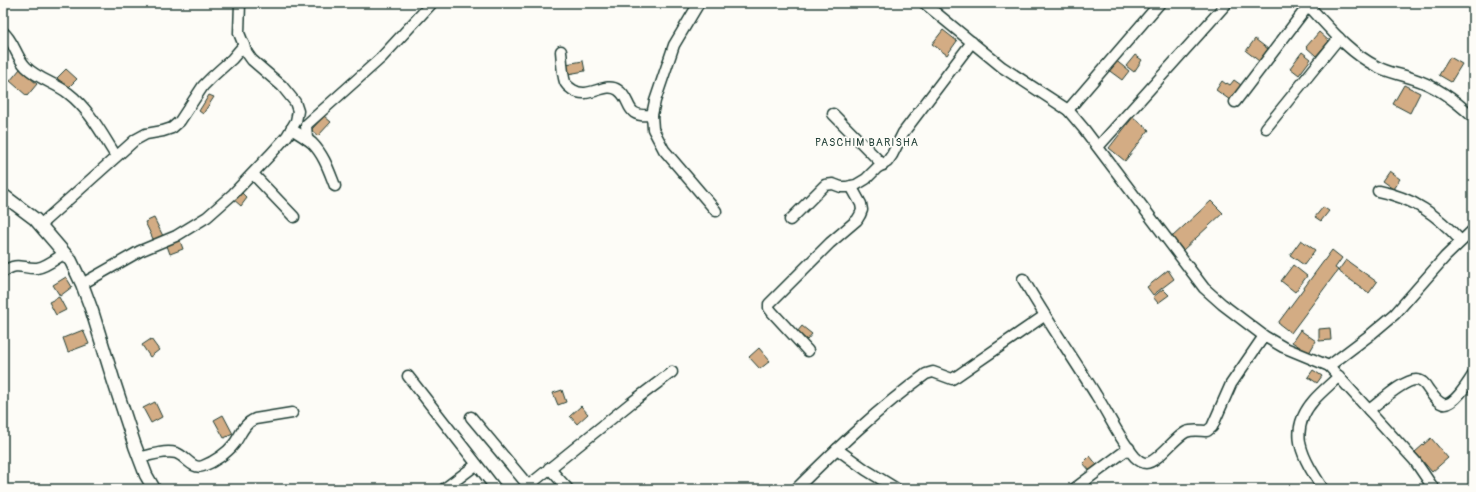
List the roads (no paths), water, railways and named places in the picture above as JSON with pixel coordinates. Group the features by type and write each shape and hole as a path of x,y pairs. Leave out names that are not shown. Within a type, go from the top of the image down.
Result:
{"street":[{"path":"82,284 140,251 176,236 222,205 287,136 296,121 298,111 295,102 282,86 252,60 247,53 239,33 240,3"},
{"path":"307,139 306,125 381,58 432,3"},
{"path":"699,3 674,45 655,101 652,115 653,129 664,150 716,211"},
{"path":"924,3 1002,67 1068,110 1098,147 1204,288 1222,304 1264,336 1295,353 1329,366 1415,461 1434,489"},
{"path":"1068,110 1160,3"},
{"path":"1098,147 1227,3"},
{"path":"1235,102 1307,4 1349,48 1367,61 1387,71 1414,79 1436,89 1473,117"},
{"path":"3,32 20,59 28,68 37,75 58,85 77,100 88,113 116,156"},
{"path":"1266,128 1339,38"},
{"path":"790,220 825,185 832,184 841,187 860,183 890,159 903,133 972,42"},
{"path":"40,225 135,140 146,134 172,128 180,122 203,86 232,59 244,45"},
{"path":"561,51 565,82 570,89 584,94 604,88 614,88 622,93 630,109 635,113 643,116 652,115"},
{"path":"833,114 883,165"},
{"path":"291,129 307,139 318,150 325,160 335,186"},
{"path":"252,174 294,217"},
{"path":"808,351 772,312 769,308 769,304 812,260 857,220 862,210 861,204 851,186"},
{"path":"1378,191 1403,197 1419,206 1447,226 1461,241"},
{"path":"3,195 30,215 71,261 82,284 139,458 154,489"},
{"path":"1329,366 1395,314 1445,257 1473,230"},
{"path":"3,272 8,268 17,266 37,268 65,253"},
{"path":"1023,279 1044,316 1096,394 1129,448 1141,462 1149,462 1158,457 1184,433 1192,430 1208,430 1215,422 1222,401 1231,384 1264,336"},
{"path":"796,489 876,414 926,374 933,372 952,378 957,376 1044,316"},
{"path":"471,417 530,487 549,468 672,372"},
{"path":"1369,410 1398,389 1414,380 1419,380 1424,384 1441,403 1445,405 1449,404 1455,400 1473,375"},
{"path":"408,376 496,489"},
{"path":"1323,489 1301,450 1299,436 1302,419 1314,400 1339,376"},
{"path":"139,458 173,453 182,456 194,466 203,466 218,458 232,447 242,430 250,421 292,413"},
{"path":"1074,489 1129,448"},
{"path":"837,449 866,470 897,489"},
{"path":"444,489 476,465"},
{"path":"549,468 568,489"}],"district":[{"name":"PASCHIM BARISHA","path":"867,142"}]}
